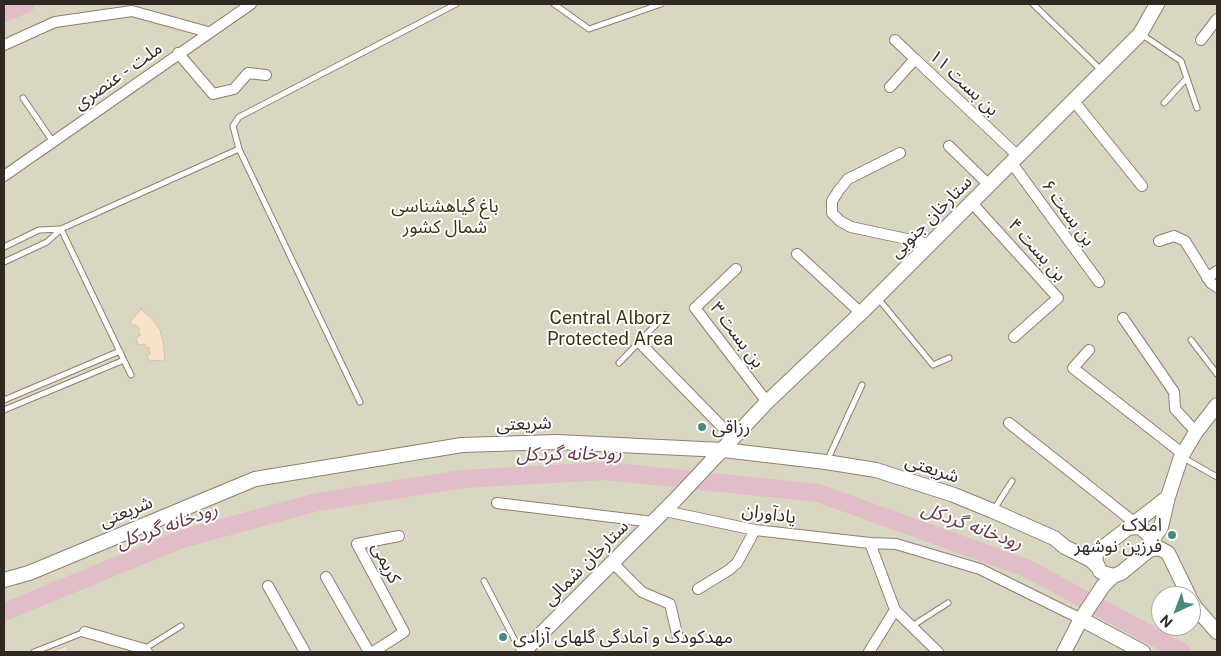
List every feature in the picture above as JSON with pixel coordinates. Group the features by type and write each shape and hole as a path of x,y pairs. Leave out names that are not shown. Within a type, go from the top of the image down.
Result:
{"street":[{"name":"ملت - عنصری","path":"4,176 208,32 251,4"},
{"name":"ستارخان جنوبی","path":"711,462 767,402 861,313 1140,34 1157,4"},
{"path":"4,44 55,22 134,8 208,32"},
{"path":"1201,40 1217,19"},
{"path":"895,40 915,59"},
{"path":"178,53 213,94 234,89 248,73 266,75"},
{"name":"بن بست ۱۱","path":"890,86 915,59 1014,159"},
{"path":"1073,100 1142,186"},
{"path":"949,146 990,185"},
{"path":"900,153 848,179 832,201 832,213 840,221 851,227 930,244"},
{"name":"بن بست ۶","path":"1014,159 1099,282"},
{"name":"بن بست ۴","path":"972,203 1058,298 1014,337"},
{"path":"1158,241 1174,236 1185,242 1210,283 1217,287"},
{"path":"797,254 861,313"},
{"name":"بن بست ۳","path":"736,269 695,308 767,402"},
{"path":"1207,278 1217,271"},
{"path":"1123,318 1174,392 1175,409 1196,432"},
{"path":"639,342 733,438"},
{"path":"1089,350 1073,368 1182,455"},
{"path":"1102,576 1121,573 1150,546 1161,527 1168,497 1182,455 1196,432 1217,405"},
{"path":"1010,423 1132,525 1146,531 1149,535 1150,546"},
{"name":"شریعتی","path":"4,580 29,572 255,479 462,445 557,442 723,450 826,462 876,470 954,495 1054,538"},
{"name":"ستارخان شمالی","path":"522,652 613,563 711,462"},
{"path":"1064,652 1102,576 1096,556 1101,548 1168,497"},
{"path":"497,503 653,522"},
{"name":"یادآوران","path":"665,510 755,530 870,543 896,544 980,569 1085,612"},
{"path":"698,589 737,563 755,530"},
{"name":"کریمی","path":"371,652 404,632 357,544 399,536"},
{"path":"1054,538 1068,540 1092,550 1101,548"},
{"path":"1054,538 1065,547 1091,560 1102,576"},
{"path":"870,543 895,610 938,652"},
{"path":"1150,546 1168,553 1184,586"},
{"path":"613,563 642,592 670,604 678,638"},
{"path":"326,577 371,652"},
{"path":"268,586 305,652"},
{"path":"869,652 895,610"},
{"path":"1085,612 1143,652"},
{"path":"1201,614 1217,632"},
{"path":"85,632 145,651"}],"lane":[{"path":"360,402 239,149 233,126 239,117 456,4"},
{"path":"554,4 589,29 661,4"},
{"path":"1033,4 1102,71"},
{"path":"1140,34 1181,62 1197,108"},
{"path":"1164,103 1187,78"},
{"path":"23,98 53,142"},
{"path":"4,262 47,242 60,229 239,149"},
{"path":"4,247 39,230 60,229"},
{"path":"60,229 131,375"},
{"path":"877,297 933,366 949,358"},
{"path":"619,362 665,315"},
{"path":"1191,340 1217,374"},
{"path":"4,400 120,351"},
{"path":"4,410 124,360"},
{"path":"826,462 862,384"},
{"path":"1182,455 1217,477"},
{"path":"993,511 1012,482"},
{"path":"484,581 522,652"},
{"path":"912,626 948,603"},
{"path":"145,651 181,626"},
{"path":"34,652 85,632"}],"green space":[{"name":"Central Alborz Protected Area","path":"4,4 1217,4 1217,652 4,652"}],"building":[{"path":"141,309 153,320 160,330 165,361 148,360 147,355 150,354 149,347 146,348 145,344 138,345 136,338 141,335 138,332 140,330 130,322"},
{"path":"67,646 69,652 50,652"}],"waterway":[{"path":"4,13 26,4"},
{"name":"رودخانه گردکل","path":"4,612 182,539 317,502 463,479 605,471 818,493 1026,568 1182,652"}],"place":[{"name":"رزاقی","path":"702,427"},
{"name":"املاک فرزین نوشهر","path":"1172,535"},
{"name":"مهدکودک و آمادگی گلهای آزادی","path":"503,637"}],"park label":[{"name":"باغ گیاهشناسی شمال کشور","path":"445,216"}]}
